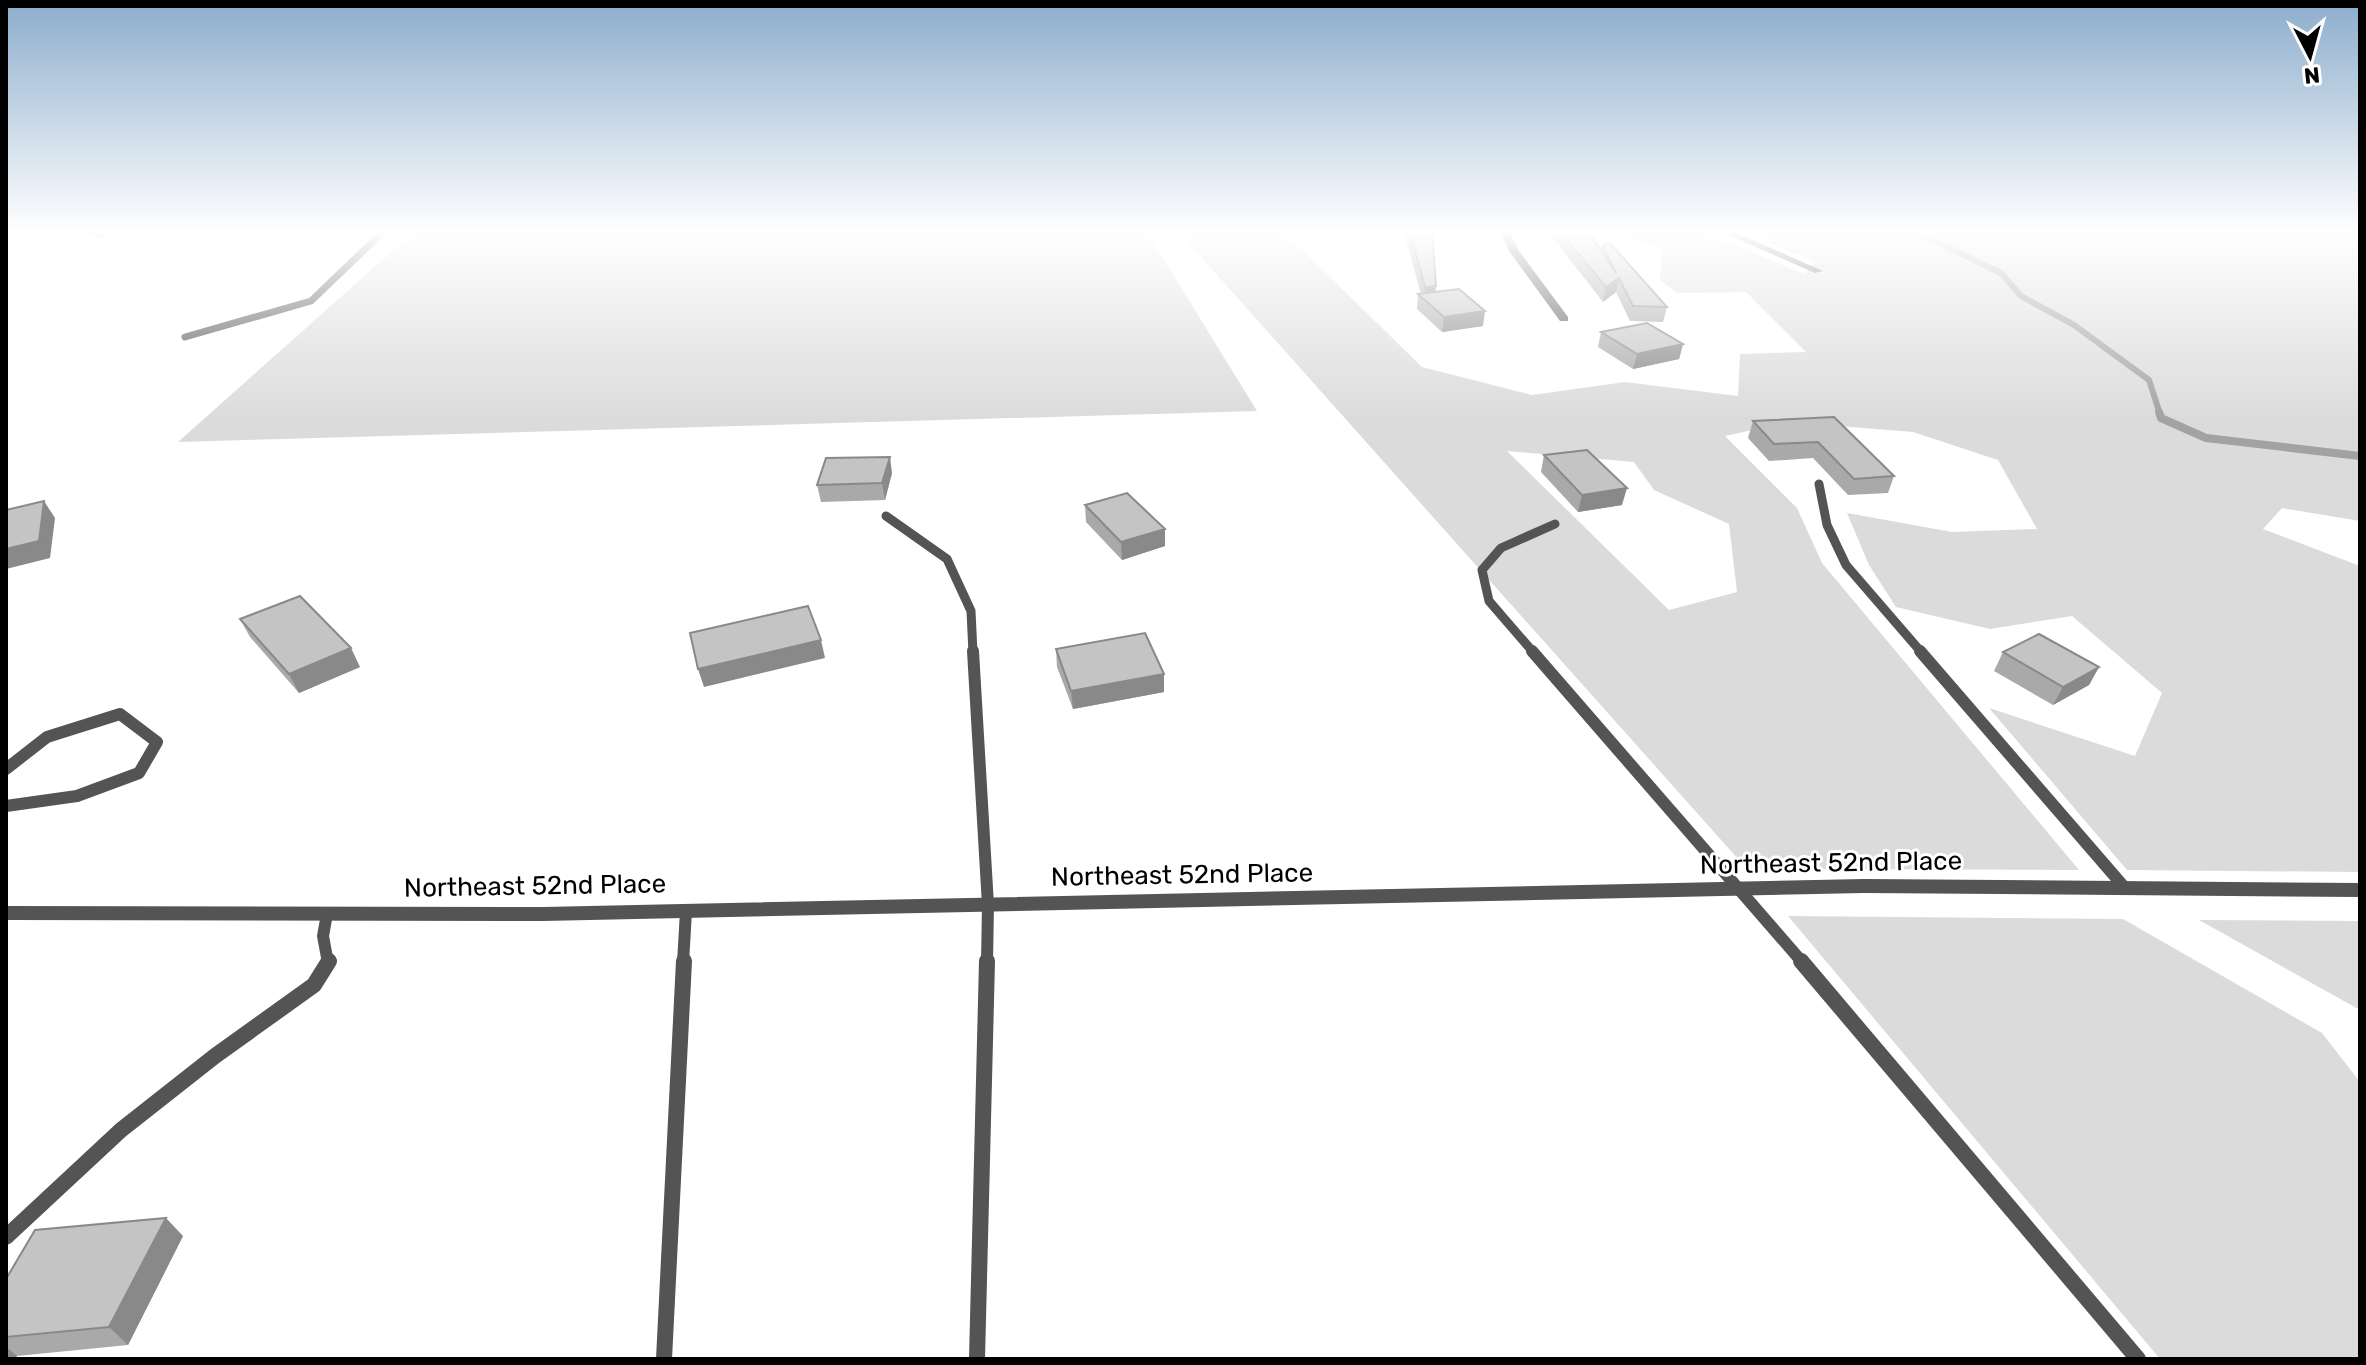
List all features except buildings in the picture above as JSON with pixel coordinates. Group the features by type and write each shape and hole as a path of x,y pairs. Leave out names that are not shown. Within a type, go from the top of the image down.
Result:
{"street":[{"path":"1545,293 1564,319"},
{"name":"Northeast 52nd Place","path":"6,913 686,911 1864,886 2360,890"}],"lane":[{"path":"185,337 311,301 320,293"},
{"path":"1819,484 1827,525 1846,565 2125,888"},
{"path":"886,516 947,559 971,611 988,905 977,1359"},
{"path":"1555,524 1501,548 1482,570 1489,601 1740,889 2138,1359"},
{"path":"6,769 47,737 120,714 157,742 139,773 77,796 6,806"},
{"path":"664,1359 686,911"},
{"path":"6,1237 121,1130 215,1056 314,985 329,961 323,936 327,914"}],"shaded area":[{"path":"346,293 1184,293 1257,411 178,442"},
{"path":"1233,293 1346,293 1422,367 1532,395 1625,382 1738,396 1740,354 1806,352 1747,293 2360,293 2360,521 2282,508 2263,529 2360,566 2360,872 2127,870 1989,708 2135,756 2162,693 2072,616 1990,629 1896,607 1869,565 1847,513 1952,532 2037,529 1998,460 1913,432 1789,422 1725,436 1797,508 1822,563 2079,870 1747,869","holes":["1507,451 1634,462 1654,490 1729,524 1737,592 1669,610"]},
{"path":"1788,916 2123,919 2322,1033 2360,1082 2360,1359 2160,1359"},
{"path":"2199,920 2360,921 2360,1010"}],"waterway":[{"path":"2018,293 2074,325 2149,380 2160,414"},
{"path":"2159,412 2161,418 2206,438 2360,456"}]}
